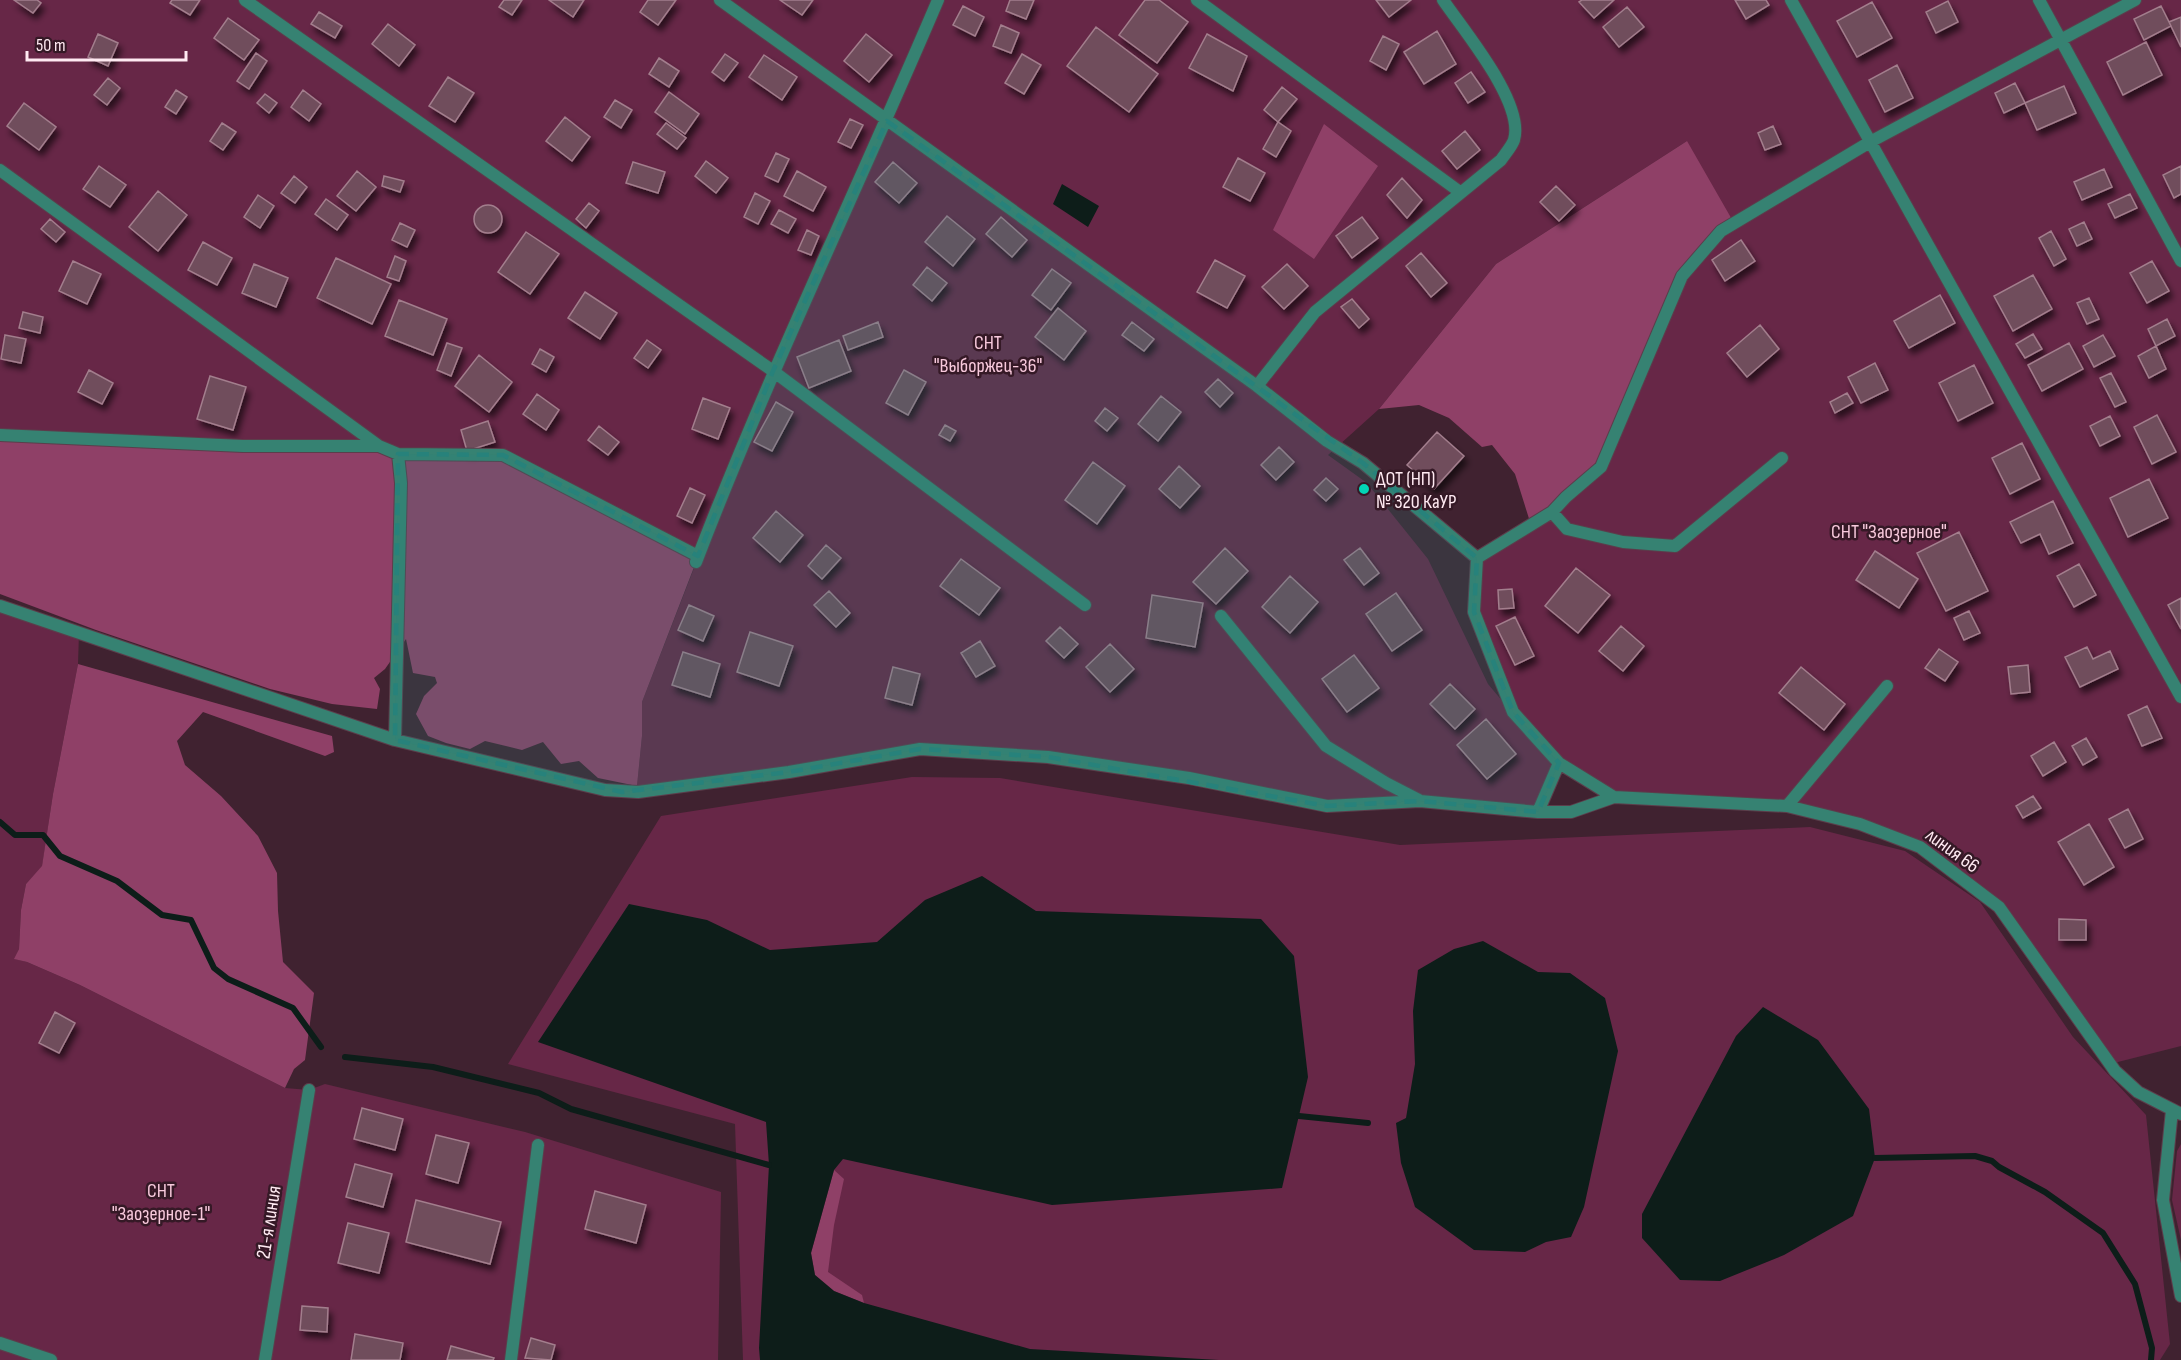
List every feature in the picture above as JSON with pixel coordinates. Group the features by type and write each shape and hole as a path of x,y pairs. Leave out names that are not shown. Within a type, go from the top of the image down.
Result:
{"street":[{"path":"245,0 773,371 1085,605"},
{"path":"720,0 1257,386 1327,441 1363,464 1477,558"},
{"path":"0,170 379,446 398,454 503,455 697,559 773,371 887,121 938,0"},
{"path":"1197,0 1460,192"},
{"path":"1257,386 1316,312 1501,160 1514,140 1515,115 1505,91 1443,0"},
{"path":"1791,0 2181,697"},
{"path":"2039,0 2181,261"},
{"path":"1477,558 1552,512 1601,467 1682,276 1721,231 1870,142 2135,0"},
{"path":"0,435 243,446 379,446"},
{"path":"395,740 401,483 398,454"},
{"path":"1552,512 1567,529 1623,542 1675,546 1782,458"},
{"path":"1477,558 1474,612 1513,712 1558,763 1614,797"},
{"path":"0,606 395,740 622,792 638,792 789,772 920,749 1048,757 1189,778 1327,806 1420,801"},
{"path":"1221,616 1326,746 1420,801"},
{"path":"1786,806 1887,686"},
{"path":"1538,812 1558,763"},
{"name":"линия 66","path":"1420,801 1538,812 1571,812 1614,797 1786,806 1860,824 1920,847 1999,907 2115,1071 2138,1092 2177,1112"},
{"name":"21-я линия","path":"265,1360 309,1090"},
{"path":"2177,1112 2163,1200 2181,1296"},
{"path":"510,1360 538,1145"},
{"path":"0,1343 51,1360"}],"highlighted area":[{"path":"887,121 1363,463 1477,558 1474,612 1513,712 1559,763 1538,812 1420,801 1327,806 1048,757 920,749 789,772 622,792 395,740 398,454 503,455 698,556 773,371"}],"green space":[{"name":"СНТ \"Выборжец-36\"","path":"0,0 2181,0 2181,1046 2110,1064 1999,907 1920,847 1787,806 1614,797 1559,763 1513,712 1474,612 1477,558 1552,512 1687,141 1496,264 1379,409 1328,455 1367,483 1428,559 1488,684 1557,766 1533,811 1429,802 1327,806 1189,778 920,749 647,790 637,786 642,736 642,702 696,563 0,435"},
{"name":"СНТ \"Заозерное-1\"","path":"0,603 79,633 78,664 53,794 42,867 26,884 21,910 19,949 15,959 80,985 285,1088 309,1090 325,1084 525,1132 721,1192 718,1360 0,1360"},
{"path":"912,777 1000,778 1400,845 1810,827 1905,851 1980,902 2073,1037 2146,1115 2170,1344 2160,1360 743,1360 735,1124 508,1064 661,816"},
{"path":"2181,1144 2181,1240 2172,1200 2177,1151"}],"shaded area":[{"path":"1324,124 1378,166 1314,259 1273,230"},
{"path":"1687,141 1734,223 1682,276 1601,467 1531,525 1515,474 1492,445 1482,447 1449,418 1419,405 1379,409 1496,264"},
{"path":"1062,184 1099,206 1088,227 1053,204"},
{"path":"0,435 506,457 696,555 696,562 642,702 642,736 637,786 598,778 579,761 561,764 543,742 522,750 485,741 470,749 428,736 416,714 424,696 437,683 435,677 413,673 406,639 385,669 374,678 380,689 377,709 332,704 270,689 96,630 0,594"},
{"path":"78,664 332,736 334,752 325,756 203,712 177,741 185,765 221,796 258,836 277,873 283,962 314,993 305,1060 294,1069 285,1088 80,985 27,962 14,959 19,949 21,910 26,884 42,866 53,794"},
{"path":"982,876 1036,911 1261,919 1294,956 1308,1077 1282,1188 1052,1205 843,1159 834,1170 811,1253 815,1275 834,1291 864,1303 1030,1349 1219,1360 760,1360 769,1165 766,1122 538,1042 629,904 707,920 770,950 877,942 925,900"},
{"path":"1483,941 1538,972 1570,973 1605,998 1618,1051 1584,1207 1571,1237 1546,1242 1525,1252 1474,1250 1415,1207 1401,1163 1396,1123 1406,1118 1415,1064 1413,1011 1418,970 1454,949"},
{"path":"1763,1007 1818,1040 1869,1109 1875,1158 1853,1216 1784,1255 1720,1281 1680,1280 1642,1238 1642,1214 1736,1036"},
{"path":"834,1170 844,1179 834,1225 828,1272 862,1295 864,1303 834,1291 815,1275 811,1253"}],"building":[{"path":"14,0 37,0 41,3 33,13"},
{"path":"172,0 200,0 190,15 170,3"},
{"path":"504,0 522,0 512,15 499,7"},
{"path":"549,0 584,0 573,17"},
{"path":"648,0 676,0 658,25 640,12"},
{"path":"780,0 813,0 802,15"},
{"path":"1010,0 1034,0 1026,19 1006,11"},
{"path":"1145,0 1159,0 1188,22 1157,63 1119,35"},
{"path":"1376,0 1411,0 1389,17"},
{"path":"1582,0 1614,0 1594,18 1579,2"},
{"path":"1735,0 1766,0 1769,5 1746,19"},
{"path":"1948,1 1958,22 1936,33 1926,12"},
{"path":"1872,2 1892,38 1857,57 1837,21"},
{"path":"963,6 984,17 975,36 953,25"},
{"path":"2161,6 2171,26 2144,40 2134,19"},
{"path":"1627,7 1644,27 1619,47 1603,27"},
{"path":"319,12 342,26 335,38 311,24"},
{"path":"2181,17 2181,47 2169,22"},
{"path":"228,18 259,40 244,60 214,38"},
{"path":"388,24 415,45 399,66 372,44"},
{"path":"1001,25 1019,33 1011,53 993,46"},
{"path":"1096,27 1158,74 1129,112 1067,66"},
{"path":"1437,31 1456,64 1424,84 1404,52"},
{"path":"98,34 118,43 108,66 88,57"},
{"path":"866,34 892,55 869,82 844,61"},
{"path":"1207,34 1247,56 1233,91 1189,68"},
{"path":"1383,36 1399,44 1386,70 1370,61"},
{"path":"2146,42 2162,75 2123,95 2107,62"},
{"path":"256,53 267,61 249,89 237,81"},
{"path":"725,54 738,63 724,81 712,72"},
{"path":"1022,54 1041,65 1024,94 1005,83"},
{"path":"764,55 797,77 782,100 749,77"},
{"path":"659,58 679,71 669,87 649,74"},
{"path":"1897,65 1913,98 1885,112 1869,80"},
{"path":"1471,72 1485,92 1468,103 1455,83"},
{"path":"448,77 474,93 455,122 429,106"},
{"path":"108,78 120,88 107,105 94,95"},
{"path":"2015,83 2025,103 2004,113 1995,93"},
{"path":"2064,86 2076,113 2037,130 2025,103"},
{"path":"1282,87 1297,99 1278,122 1264,110"},
{"path":"176,90 187,97 176,114 165,107"},
{"path":"303,90 321,104 309,121 291,107"},
{"path":"669,92 699,114 685,134 655,112"},
{"path":"265,94 277,103 269,113 257,103"},
{"path":"615,100 632,110 621,128 604,117"},
{"path":"24,103 56,127 39,150 7,126"},
{"path":"565,117 590,137 572,161 546,141"},
{"path":"850,119 863,125 851,148 838,142"},
{"path":"1278,122 1291,131 1276,157 1263,149"},
{"path":"222,123 236,132 223,150 210,141"},
{"path":"666,123 686,138 677,149 657,134"},
{"path":"1773,126 1781,144 1765,150 1758,133"},
{"path":"1465,131 1480,150 1457,169 1442,151"},
{"path":"776,153 789,159 778,182 765,176"},
{"path":"1238,158 1265,173 1250,201 1223,187"},
{"path":"706,161 728,178 716,193 695,176"},
{"path":"633,162 665,172 658,193 626,183"},
{"path":"893,162 917,183 899,203 875,182"},
{"path":"99,166 126,185 110,207 83,189"},
{"path":"2181,166 2181,194 2174,198 2163,175"},
{"path":"2104,169 2112,187 2082,200 2074,182"},
{"path":"357,171 376,187 356,211 337,196"},
{"path":"797,171 826,187 813,211 784,196"},
{"path":"294,176 307,187 295,203 281,193"},
{"path":"384,176 404,181 400,192 382,186"},
{"path":"1402,178 1422,200 1407,218 1387,195"},
{"path":"1556,186 1575,205 1559,221 1540,202"},
{"path":"158,191 187,215 158,251 129,227"},
{"path":"755,193 770,201 758,224 744,217"},
{"path":"2130,194 2137,208 2115,218 2108,204"},
{"path":"258,195 274,206 260,228 244,217"},
{"path":"326,199 348,215 337,230 315,214"},
{"path":"589,203 599,211 586,228 576,219"},
{"path":"488,205 498,209 502,219 498,229 488,233 478,229 474,219 478,209"},
{"path":"779,210 796,219 788,233 771,224"},
{"path":"947,216 975,239 953,266 925,242"},
{"path":"1001,217 1027,240 1012,257 986,234"},
{"path":"1362,217 1378,238 1352,258 1336,236"},
{"path":"50,219 65,232 56,242 41,229"},
{"path":"2084,222 2092,239 2077,246 2069,229"},
{"path":"400,223 415,230 407,247 392,240"},
{"path":"807,230 819,236 811,255 798,250"},
{"path":"2051,231 2066,259 2054,266 2039,238"},
{"path":"526,232 559,254 530,294 498,272"},
{"path":"1741,240 1755,261 1725,281 1712,260"},
{"path":"203,242 232,258 217,285 188,270"},
{"path":"1421,253 1447,283 1431,297 1406,266"},
{"path":"395,256 406,261 399,281 387,277"},
{"path":"336,258 391,284 372,324 317,298"},
{"path":"1215,260 1245,276 1227,308 1197,292"},
{"path":"73,261 101,274 87,304 59,291"},
{"path":"2152,261 2169,291 2147,303 2130,273"},
{"path":"254,264 288,278 276,307 242,293"},
{"path":"1287,264 1308,286 1284,309 1262,287"},
{"path":"927,267 947,283 932,301 913,285"},
{"path":"1052,269 1071,283 1051,310 1032,295"},
{"path":"2033,275 2052,309 2013,331 1994,296"},
{"path":"585,292 617,313 600,339 568,318"},
{"path":"1940,295 1955,323 1909,348 1894,321"},
{"path":"2089,298 2099,319 2087,324 2077,303"},
{"path":"1352,299 1369,319 1359,328 1341,307"},
{"path":"399,300 447,319 433,355 385,336"},
{"path":"1058,308 1086,331 1064,360 1035,337"},
{"path":"23,312 43,317 40,333 19,328"},
{"path":"2167,319 2175,336 2156,346 2148,329"},
{"path":"878,322 883,337 848,350 843,336"},
{"path":"1132,322 1154,339 1144,351 1122,335"},
{"path":"1760,325 1779,349 1747,377 1727,353"},
{"path":"2033,334 2042,349 2025,358 2016,344"},
{"path":"5,335 26,339 21,363 1,359"},
{"path":"2103,335 2115,356 2094,367 2083,346"},
{"path":"647,340 661,350 648,368 634,358"},
{"path":"839,340 851,371 809,388 797,357"},
{"path":"447,343 462,348 451,376 437,370"},
{"path":"2069,343 2083,369 2042,391 2028,365"},
{"path":"2156,346 2166,369 2149,378 2138,356"},
{"path":"540,349 554,357 546,372 532,364"},
{"path":"479,355 512,382 489,412 455,386"},
{"path":"1875,363 1888,390 1861,403 1848,377"},
{"path":"1974,365 1993,403 1958,421 1939,383"},
{"path":"89,370 113,383 102,404 78,392"},
{"path":"904,370 926,382 908,415 886,403"},
{"path":"2111,373 2126,402 2115,407 2100,378"},
{"path":"210,376 246,387 233,430 197,419"},
{"path":"1218,379 1233,393 1220,407 1205,392"},
{"path":"1847,393 1853,403 1835,413 1830,402"},
{"path":"537,394 559,410 546,430 523,414"},
{"path":"1161,396 1181,412 1158,441 1138,424"},
{"path":"703,398 730,408 718,439 692,429"},
{"path":"776,402 793,412 772,451 754,442"},
{"path":"1105,408 1118,418 1107,431 1095,421"},
{"path":"2157,415 2176,452 2152,464 2134,427"},
{"path":"2110,416 2120,436 2100,446 2090,426"},
{"path":"488,421 495,442 467,451 461,430"},
{"path":"945,425 956,431 950,441 939,435"},
{"path":"599,426 619,442 608,455 588,440"},
{"path":"1437,432 1464,456 1434,489 1407,465"},
{"path":"2022,443 2040,479 2010,494 1992,458"},
{"path":"1279,447 1294,462 1276,480 1261,465"},
{"path":"1093,462 1125,486 1097,524 1065,500"},
{"path":"1179,466 1200,486 1180,508 1159,489"},
{"path":"1326,478 1338,489 1326,501 1314,490"},
{"path":"2149,479 2168,518 2128,537 2110,498"},
{"path":"690,488 705,495 692,523 677,516"},
{"path":"2053,501 2073,543 2049,554 2040,534 2021,543 2010,522"},
{"path":"776,511 803,535 780,562 753,538"},
{"path":"1959,532 1988,591 1946,611 1917,553"},
{"path":"826,545 841,558 822,579 808,566"},
{"path":"1225,548 1248,571 1216,604 1193,582"},
{"path":"1360,548 1379,573 1364,585 1344,560"},
{"path":"1875,551 1918,579 1899,608 1856,580"},
{"path":"961,559 1000,588 979,615 940,586"},
{"path":"2079,564 2096,595 2074,607 2057,576"},
{"path":"1576,568 1610,595 1578,633 1545,606"},
{"path":"1290,576 1318,602 1290,633 1262,607"},
{"path":"1512,589 1514,608 1499,609 1498,590"},
{"path":"829,591 850,613 836,627 814,605"},
{"path":"1396,593 1422,630 1392,651 1366,614"},
{"path":"1152,595 1203,603 1195,647 1146,638"},
{"path":"2181,598 2181,629 2168,605"},
{"path":"689,605 714,616 703,641 678,630"},
{"path":"1969,611 1980,633 1964,640 1954,618"},
{"path":"1515,617 1534,656 1515,665 1496,626"},
{"path":"1621,626 1644,646 1623,671 1599,651"},
{"path":"1060,627 1078,644 1064,658 1046,641"},
{"path":"750,632 793,646 779,686 737,672"},
{"path":"980,641 995,666 976,677 961,653"},
{"path":"1110,644 1134,669 1110,692 1086,667"},
{"path":"2087,647 2093,659 2110,651 2118,669 2080,687 2065,657"},
{"path":"1939,649 1958,662 1945,681 1925,668"},
{"path":"683,652 720,664 710,697 672,685"},
{"path":"1354,655 1379,688 1347,712 1322,679"},
{"path":"2028,665 2030,692 2011,694 2008,667"},
{"path":"893,667 920,674 912,705 885,698"},
{"path":"1801,667 1845,704 1824,730 1779,693"},
{"path":"1450,684 1475,709 1455,729 1430,704"},
{"path":"2147,706 2162,738 2142,746 2128,715"},
{"path":"1486,719 1516,754 1487,779 1457,745"},
{"path":"2086,738 2097,757 2083,765 2072,746"},
{"path":"2054,742 2066,762 2043,776 2031,756"},
{"path":"2033,796 2041,808 2023,818 2016,806"},
{"path":"2128,809 2143,839 2125,848 2109,819"},
{"path":"2089,824 2114,867 2084,885 2058,842"},
{"path":"2059,919 2086,920 2086,940 2059,940"},
{"path":"55,1012 75,1023 59,1053 39,1043"},
{"path":"362,1108 403,1119 395,1150 354,1139"},
{"path":"436,1135 469,1143 458,1183 426,1174"},
{"path":"355,1164 392,1174 383,1207 346,1197"},
{"path":"595,1191 646,1205 636,1243 585,1229"},
{"path":"416,1200 501,1222 490,1264 406,1242"},
{"path":"348,1223 389,1233 379,1273 338,1263"},
{"path":"302,1306 328,1308 327,1332 300,1330"},
{"path":"355,1334 403,1343 400,1360 351,1360"},
{"path":"531,1338 555,1345 551,1360 525,1358"},
{"path":"451,1346 494,1358 493,1360 447,1360"}],"waterway":[{"path":"0,822 15,835 43,835 60,856 117,881 162,915 191,920 214,968 228,979 293,1008 321,1047"},
{"path":"345,1057 433,1067 539,1093 571,1109 769,1165"},
{"path":"1299,1116 1368,1123"},
{"path":"1875,1158 1975,1156 1992,1161 2045,1192 2103,1233 2135,1284 2152,1348 2151,1360"}],"place":[{"name":"ДОТ (НП) № 320 КаУР","path":"1364,489"}],"park label":[{"name":"СНТ \"Заозерное\"","path":"1889,531"}]}
